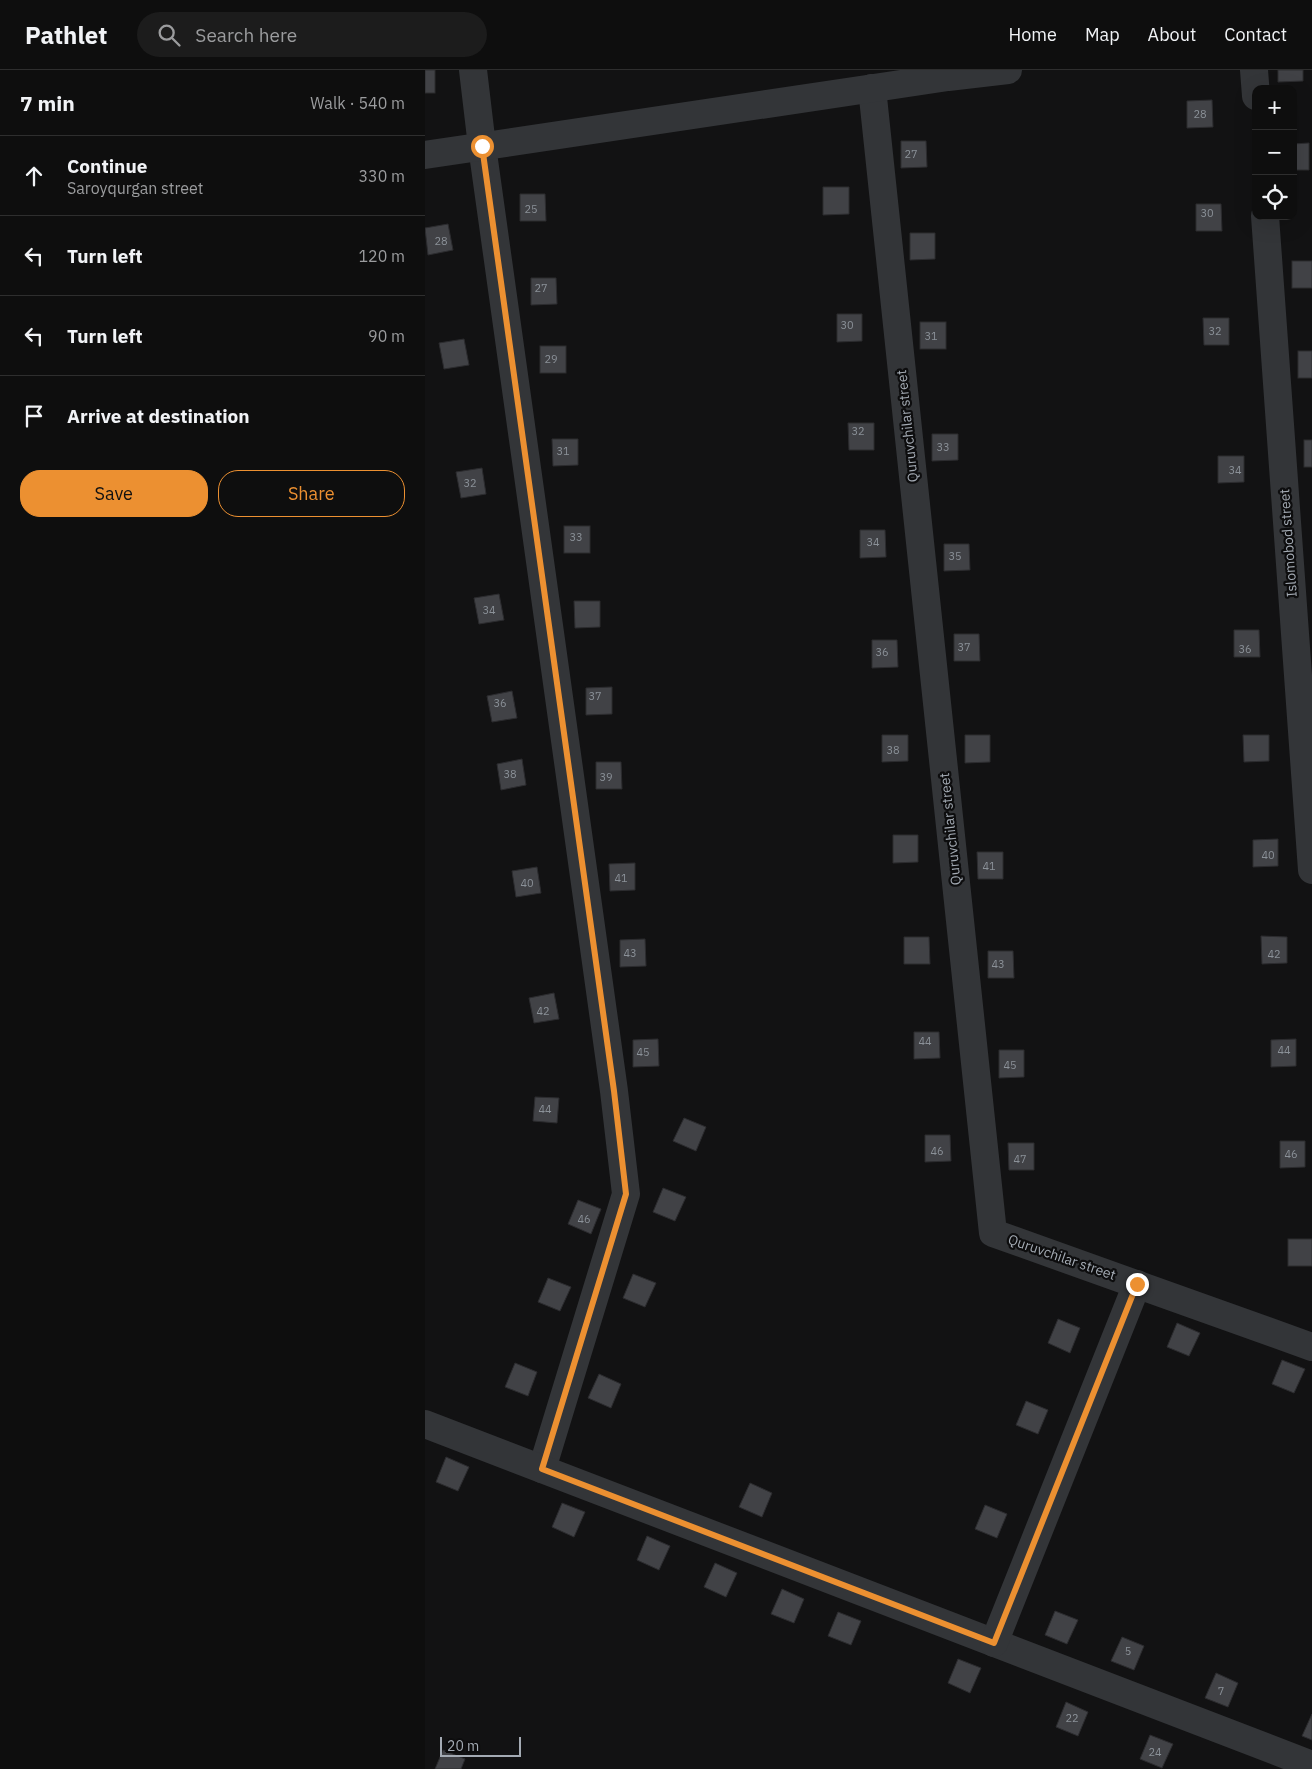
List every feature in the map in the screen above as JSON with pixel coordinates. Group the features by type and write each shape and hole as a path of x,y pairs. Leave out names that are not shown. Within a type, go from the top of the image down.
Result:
{"street":[{"path":"473,70 614,1091 626,1194 542,1469"},
{"path":"425,155 872,88 948,73 1008,70"},
{"path":"1254,70 1255,85"},
{"name":"Quruvchilar street","path":"872,88 993,1233 1312,1347"},
{"name":"Islomobod street","path":"1265,220 1312,870"},
{"path":"994,1643 1137,1284"},
{"path":"425,1424 1312,1765"}],"building":[{"path":"425,70 435,70 435,93 425,93"},
{"path":"1278,70 1303,70 1303,81 1278,82"},
{"path":"1212,100 1213,127 1187,128 1187,101"},
{"path":"901,141 926,141 927,167 901,168"},
{"path":"1309,143 1309,170 1297,170 1297,144"},
{"path":"823,187 849,187 849,214 823,215"},
{"path":"520,194 545,194 546,221 520,221"},
{"path":"1196,204 1221,204 1222,231 1196,231"},
{"path":"448,224 453,250 428,255 425,228"},
{"path":"910,233 935,233 935,259 910,260"},
{"path":"1292,261 1312,261 1312,288 1292,288"},
{"path":"531,278 556,278 557,304 531,305"},
{"path":"837,314 862,314 862,341 837,342"},
{"path":"1203,318 1229,318 1229,345 1204,345"},
{"path":"920,322 946,322 946,349 920,349"},
{"path":"464,339 469,365 444,369 439,343"},
{"path":"540,346 566,346 566,373 540,373"},
{"path":"1298,351 1312,351 1312,378 1298,378"},
{"path":"848,423 874,423 874,450 849,450"},
{"path":"932,434 958,434 958,460 932,461"},
{"path":"552,439 578,439 578,465 553,466"},
{"path":"1304,440 1312,440 1312,467 1304,467"},
{"path":"1218,456 1244,456 1244,482 1218,483"},
{"path":"482,468 486,494 461,498 456,472"},
{"path":"564,526 590,526 590,553 564,553"},
{"path":"860,530 885,530 886,557 860,558"},
{"path":"944,544 969,544 970,570 944,571"},
{"path":"499,594 504,620 479,624 474,598"},
{"path":"574,601 600,601 600,627 575,628"},
{"path":"1234,630 1259,630 1260,657 1234,657"},
{"path":"954,634 979,634 980,661 954,661"},
{"path":"872,640 897,640 898,667 872,668"},
{"path":"612,687 612,714 586,715 586,688"},
{"path":"512,691 517,718 492,722 487,696"},
{"path":"882,735 908,735 908,761 882,762"},
{"path":"965,735 990,735 990,762 965,763"},
{"path":"1243,735 1269,735 1269,761 1244,762"},
{"path":"522,759 526,785 501,790 497,764"},
{"path":"596,762 621,762 622,789 596,789"},
{"path":"893,835 918,835 918,862 893,863"},
{"path":"1278,839 1278,866 1253,867 1253,840"},
{"path":"977,852 1003,852 1003,879 978,879"},
{"path":"635,863 635,890 610,891 609,864"},
{"path":"537,867 541,893 516,897 512,871"},
{"path":"1261,936 1287,937 1287,963 1262,964"},
{"path":"904,937 929,937 930,964 904,964"},
{"path":"645,939 646,966 620,967 620,940"},
{"path":"988,951 1013,951 1014,978 988,978"},
{"path":"554,993 559,1019 534,1023 529,998"},
{"path":"914,1032 939,1032 940,1058 914,1059"},
{"path":"658,1039 659,1066 633,1067 633,1040"},
{"path":"1296,1039 1296,1066 1271,1067 1271,1040"},
{"path":"999,1050 1024,1050 1024,1077 999,1078"},
{"path":"535,1097 559,1098 557,1123 533,1121"},
{"path":"684,1118 706,1127 696,1151 673,1141"},
{"path":"925,1135 950,1135 951,1161 925,1162"},
{"path":"1280,1141 1305,1141 1305,1167 1280,1168"},
{"path":"1008,1143 1034,1143 1034,1170 1009,1170"},
{"path":"663,1188 686,1197 675,1221 653,1212"},
{"path":"578,1200 601,1209 591,1234 568,1224"},
{"path":"1288,1239 1312,1239 1312,1266 1288,1266"},
{"path":"633,1274 656,1283 645,1307 623,1298"},
{"path":"548,1278 571,1287 560,1311 538,1302"},
{"path":"1058,1319 1080,1328 1070,1353 1048,1343"},
{"path":"1177,1323 1200,1333 1189,1356 1167,1347"},
{"path":"1282,1360 1305,1369 1294,1393 1272,1384"},
{"path":"515,1363 537,1372 528,1396 505,1387"},
{"path":"599,1374 621,1384 611,1408 588,1398"},
{"path":"1026,1401 1048,1410 1038,1434 1016,1425"},
{"path":"446,1457 469,1467 458,1491 436,1482"},
{"path":"750,1483 772,1493 762,1517 739,1507"},
{"path":"562,1503 585,1512 574,1537 552,1527"},
{"path":"985,1505 1007,1514 997,1538 975,1529"},
{"path":"647,1536 670,1546 659,1570 637,1560"},
{"path":"715,1563 737,1573 726,1597 704,1587"},
{"path":"782,1589 804,1599 794,1623 771,1614"},
{"path":"1055,1611 1078,1620 1067,1644 1045,1635"},
{"path":"838,1612 861,1621 851,1645 828,1636"},
{"path":"1122,1637 1144,1646 1134,1670 1111,1661"},
{"path":"958,1659 981,1668 970,1693 948,1683"},
{"path":"1216,1673 1238,1683 1228,1707 1205,1698"},
{"path":"1066,1702 1088,1712 1078,1736 1056,1727"},
{"path":"1312,1714 1312,1740 1302,1736"},
{"path":"1150,1735 1173,1744 1162,1768 1140,1759"},
{"path":"443,1750 465,1759 461,1769 435,1769"}],"route":[{"path":"482,146 614,1091 626,1194 542,1469 994,1643 1137,1284"}]}
